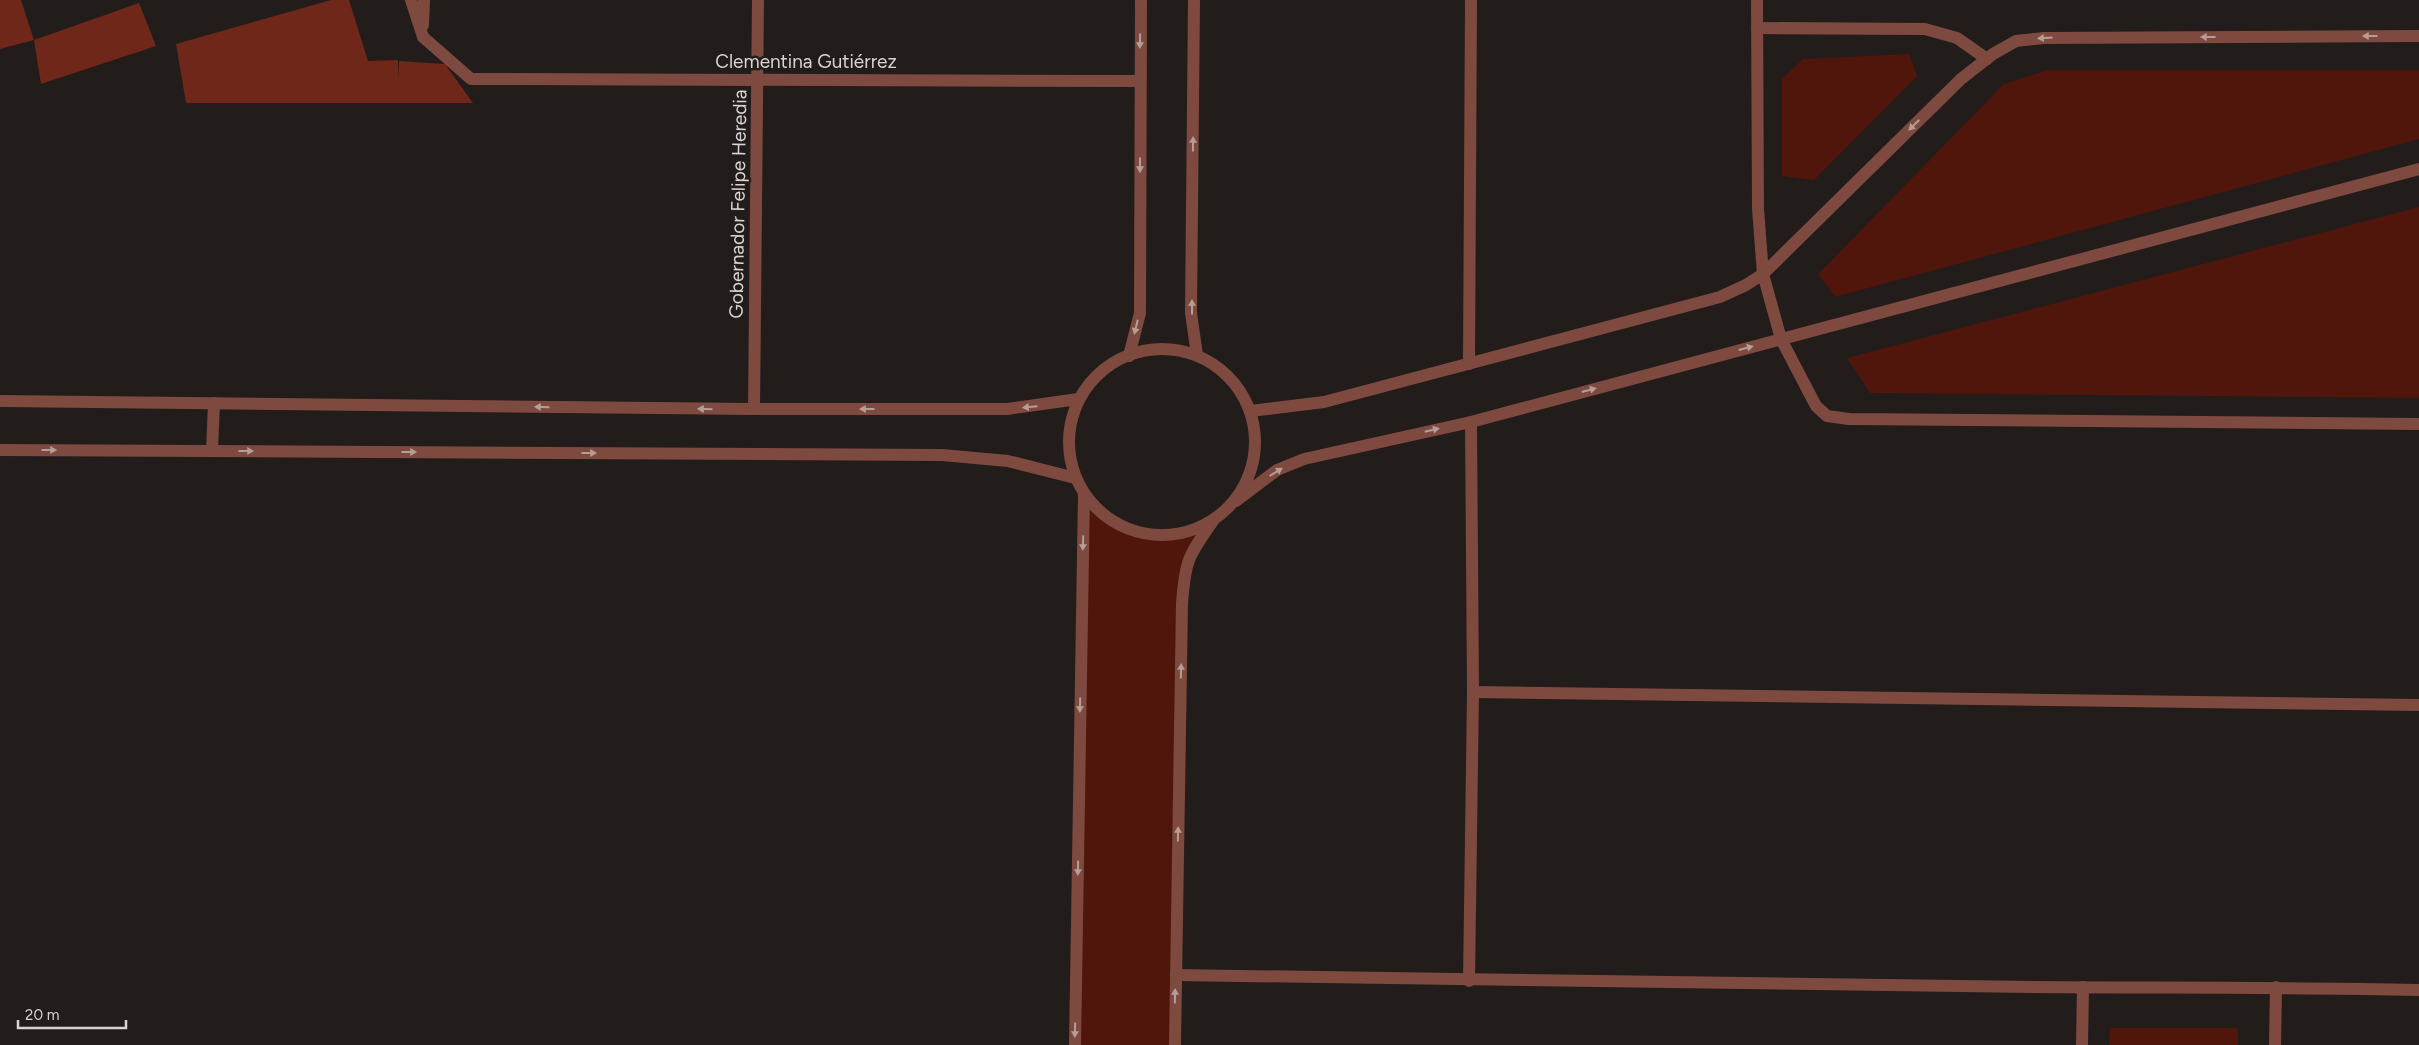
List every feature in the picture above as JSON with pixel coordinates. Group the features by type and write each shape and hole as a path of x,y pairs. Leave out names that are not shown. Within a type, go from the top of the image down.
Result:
{"street":[{"path":"411,0 423,37"},
{"path":"423,37 424,0"},
{"name":"Gobernador Felipe Heredia","path":"754,409 758,0"},
{"path":"1129,356 1140,314 1141,0"},
{"path":"1194,0 1192,314 1197,355"},
{"path":"1469,364 1471,0"},
{"path":"1757,0 1758,209 1763,274 1781,339 1816,406 1827,416 1849,419 2419,424"},
{"path":"1757,28 1925,29 1957,38 1987,58"},
{"path":"1251,411 1324,402 1720,297 1746,286 1763,274 1961,79 1987,58 2016,41 2044,38 2419,36"},
{"name":"Clementina Gutiérrez","path":"423,37 471,79 1140,81"},
{"path":"1175,1045 1184,569 1192,550 1213,521 1236,500 1277,470 1304,459 1470,422 2419,169"},
{"path":"1213,521 1183,534 1155,536 1127,529 1103,515 1084,494 1075,478 1068,451 1070,424 1078,399 1096,375 1121,358 1150,349 1174,349 1197,355 1220,368 1238,387 1251,411 1257,442 1251,472 1236,500"},
{"path":"0,401 754,409 1007,409 1078,399"},
{"path":"212,451 214,403"},
{"path":"1469,981 1473,692 1470,422"},
{"path":"0,450 942,455 1008,461 1075,478"},
{"path":"1075,1045 1084,494"},
{"path":"1473,692 2419,705"},
{"path":"1176,975 1469,981 2276,987 2419,990"},
{"path":"2082,1045 2083,987"},
{"path":"2275,1045 2276,987"}],"shaded area":[{"path":"1909,54 1917,76 1814,180 1782,176 1782,79 1803,59"},
{"path":"2048,70 2419,70 2419,139 1835,297 1818,274 2004,84"},
{"path":"2419,207 2419,398 1870,393 1847,358"},
{"path":"1084,494 1127,529 1204,533 1184,569 1177,1045 1076,1045"},
{"path":"2110,1028 2238,1028 2238,1045 2109,1045"}],"building":[{"path":"0,0 21,0 34,40 0,49"},
{"path":"331,0 349,0 368,61 398,60 398,79 399,61 445,64 473,103 186,103 176,44"},
{"path":"139,3 156,46 41,84 34,40"}]}
